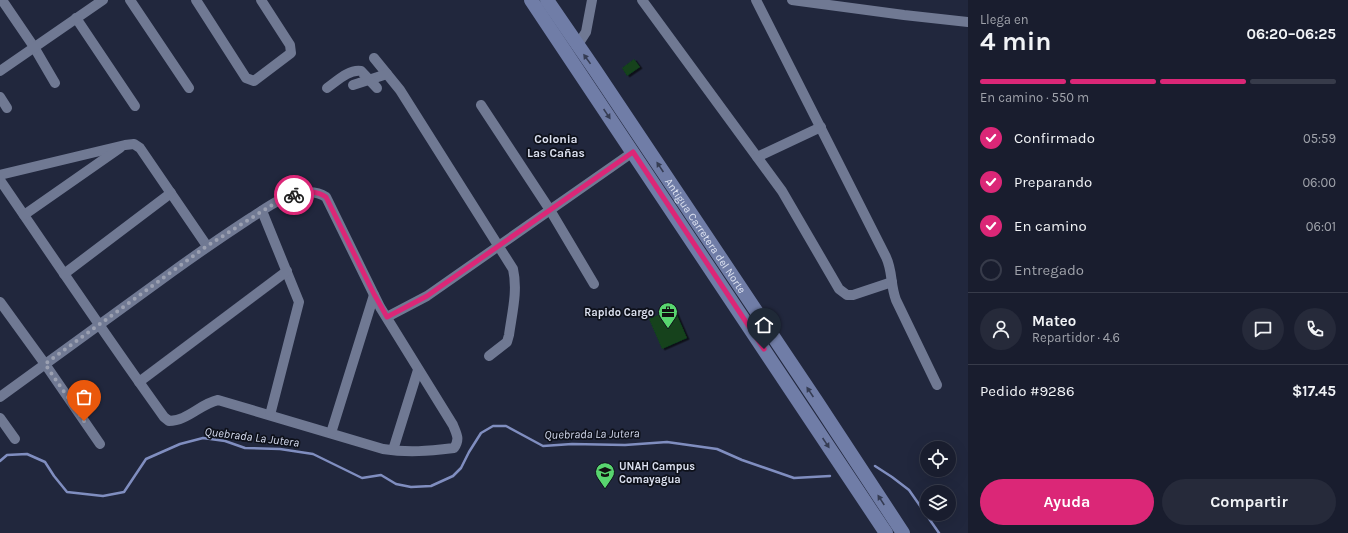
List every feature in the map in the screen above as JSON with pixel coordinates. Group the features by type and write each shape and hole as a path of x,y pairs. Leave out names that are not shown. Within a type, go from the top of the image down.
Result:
{"main road":[{"name":"Antigua Carretera del Norte","path":"530,0 633,152 886,533"},
{"name":"Antigua Carretera del Norte","path":"547,0 817,402 903,533"}],"street":[{"path":"2,0 56,83"},
{"path":"0,70 103,0"},
{"path":"130,0 189,88"},
{"path":"196,0 246,78 254,81 291,53 290,45 261,0"},
{"path":"577,46 586,32 592,0"},
{"path":"642,0 782,191 840,288 847,295 853,295 892,282"},
{"path":"756,0 891,267 892,289 896,300 937,385"},
{"path":"792,0 904,15 968,20"},
{"path":"76,18 135,106"},
{"path":"374,58 400,90 513,270 515,291 509,335 506,342 489,356"},
{"path":"327,88 347,74 358,70 361,71 377,88"},
{"path":"353,85 387,74"},
{"path":"0,97 7,108"},
{"path":"481,105 550,210 594,284"},
{"path":"757,158 820,127"},
{"path":"0,175 134,144 140,148 207,246"},
{"path":"24,215 125,145"},
{"path":"387,317 427,296 633,152"},
{"path":"0,180 64,274 100,325 139,382 164,417 169,421 180,419 211,402 218,400 393,450 413,452 454,448 458,442 458,437 453,425 418,370 374,294 326,197 320,193 310,192 295,194 280,200 207,246 100,325 0,397"},
{"path":"64,274 171,193"},
{"path":"262,211 299,302 270,415"},
{"path":"139,382 287,271"},
{"path":"331,433 374,294"},
{"path":"0,302 100,444"},
{"path":"393,450 418,370"},
{"path":"0,418 15,439"}],"building":[{"path":"634,59 640,67 627,76 622,68"},
{"name":"Rapido Cargo","path":"674,308 687,338 662,349 649,319"}],"waterway":[{"name":"Quebrada La Jutera","path":"0,461 7,455 27,454 45,462 67,492 103,496 124,492 146,459 180,444 203,438 225,441 245,448 280,449 313,454 362,478 381,475 396,484 411,487 431,486 453,476 461,468 481,433 493,426 506,426 543,446 572,444 625,445 667,442 717,449 742,460 794,478 830,476"},
{"name":"Quebrada La Jutera","path":"875,466 909,490 939,533"}],"way so far":[{"path":"84,421 45,364 207,246 280,200 294,195"}],"place":[{"name":"Rapido Cargo","path":"668,329"},
{"name":"UNAH Campus Comayagua","path":"605,489"}],"district":[{"name":"Colonia Las Cañas","path":"556,146"}],"route":[{"path":"294,195 310,192 320,193 326,197 380,307 387,317 427,296 633,152 764,349"}]}
